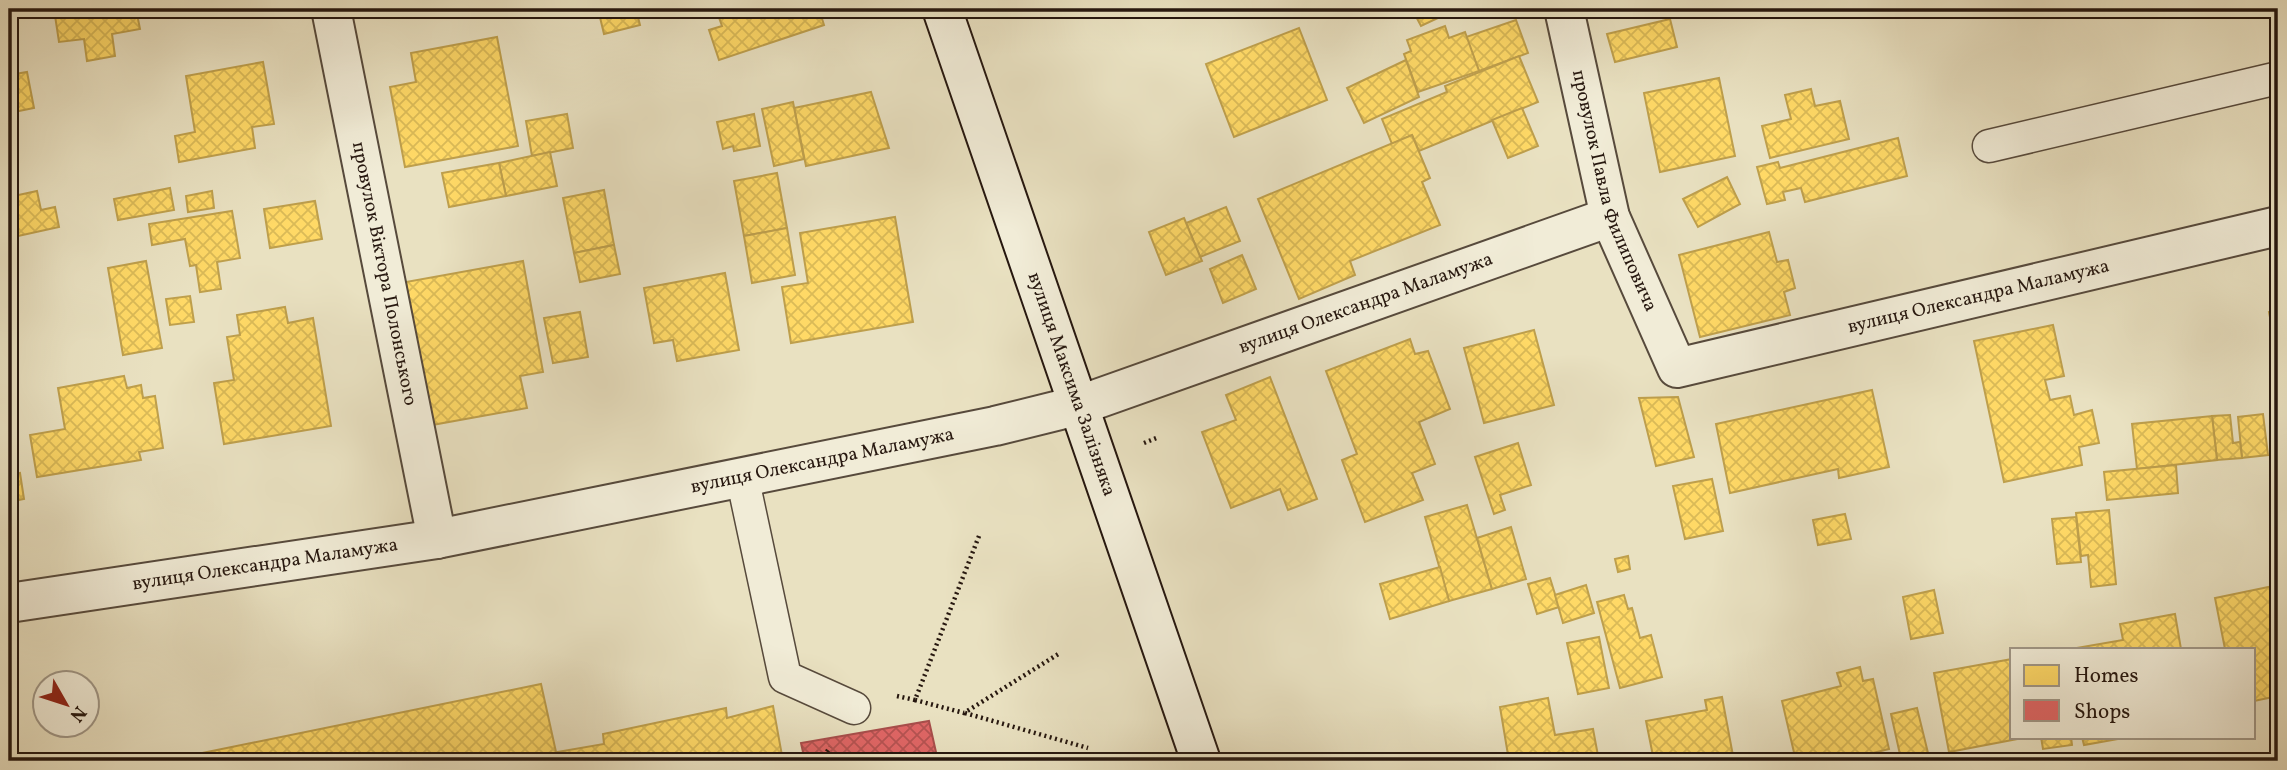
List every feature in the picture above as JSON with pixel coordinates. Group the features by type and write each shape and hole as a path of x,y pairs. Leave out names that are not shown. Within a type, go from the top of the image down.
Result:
{"street":[{"name":"провулок Віктора Полонського","path":"331,9 437,539"},
{"name":"вулиця Максима Залізняка","path":"942,9 1201,761"},
{"name":"провулок Павла Филиповича","path":"1564,9 1610,216 1677,368"},
{"name":"вулиця Олександра Маламужа","path":"9,603 437,539 995,426 1080,405 1610,216"},
{"name":"вулиця Олександра Маламужа","path":"1677,368 2278,226"}],"lane":[{"path":"1989,146 2278,78"},
{"path":"742,476 785,677 855,708"}],"path":[{"path":"915,700 979,536"},
{"path":"964,713 1060,653"},
{"path":"855,708 861,689 915,700 1088,748"}],"building: Homes":[{"path":"54,9 136,9 140,29 112,34 115,56 87,61 84,39 59,42"},
{"path":"203,9 246,9 205,16"},
{"path":"598,9 636,9 640,25 604,34"},
{"path":"716,9 819,9 824,25 719,60 709,30 722,26"},
{"path":"1412,9 1457,9 1421,26"},
{"path":"1670,19 1677,47 1615,62 1607,34"},
{"path":"1516,20 1528,53 1479,71 1466,37"},
{"path":"1445,26 1449,38 1465,32 1479,71 1418,92 1404,54 1411,51 1407,40"},
{"path":"1299,28 1327,100 1234,137 1206,64"},
{"path":"497,37 518,146 405,167 390,87 416,82 411,53"},
{"path":"1519,56 1538,102 1419,151 1412,135 1392,144 1382,119 1447,92 1445,86"},
{"path":"1406,60 1419,97 1364,123 1347,88"},
{"path":"263,62 274,124 252,127 255,148 179,162 175,136 195,132 186,76"},
{"path":"27,72 34,108 9,113 9,75"},
{"path":"1719,78 1735,156 1660,172 1644,93"},
{"path":"1811,89 1815,106 1840,101 1849,139 1770,158 1762,126 1791,119 1785,95"},
{"path":"871,92 889,148 806,166 794,108"},
{"path":"793,102 804,159 774,166 762,109"},
{"path":"1522,108 1538,146 1508,158 1492,120"},
{"path":"567,114 573,148 532,156 526,121"},
{"path":"754,114 760,146 734,151 733,146 723,149 717,122"},
{"path":"1412,135 1430,178 1422,182 1440,225 1350,261 1355,275 1299,299 1258,199"},
{"path":"1898,138 1907,176 1805,202 1801,188 1783,192 1785,200 1767,204 1757,167 1778,162 1780,168"},
{"path":"550,152 557,186 506,196 499,163"},
{"path":"499,163 506,196 449,207 442,173"},
{"path":"777,173 787,228 744,236 734,181"},
{"path":"1727,177 1740,204 1698,227 1683,199"},
{"path":"170,188 174,210 118,220 114,199"},
{"path":"604,190 614,245 574,253 563,198"},
{"path":"37,191 41,210 55,207 59,227 9,238 9,197"},
{"path":"212,191 214,208 188,212 186,196"},
{"path":"315,201 322,239 270,248 264,209"},
{"path":"1226,207 1240,241 1200,257 1186,223"},
{"path":"232,211 240,258 217,262 221,289 200,292 196,265 190,266 185,239 152,245 149,224"},
{"path":"895,217 913,322 791,343 782,287 808,283 800,233"},
{"path":"1184,218 1202,261 1166,275 1149,232"},
{"path":"787,228 795,275 752,283 744,236"},
{"path":"1769,232 1777,262 1788,260 1795,288 1784,292 1790,315 1700,337 1679,255"},
{"path":"614,245 620,274 580,282 574,253"},
{"path":"1242,255 1256,289 1223,303 1210,269"},
{"path":"146,261 162,348 123,355 108,268"},
{"path":"523,261 543,372 520,376 527,408 432,425 406,282"},
{"path":"725,273 739,350 677,361 673,340 654,343 644,288"},
{"path":"190,296 194,322 170,325 166,299"},
{"path":"285,307 288,323 313,318 331,426 224,444 214,383 234,380 227,337 240,335 237,315"},
{"path":"2278,310 2278,360 2269,312"},
{"path":"580,312 588,357 553,363 544,318"},
{"path":"2053,325 2064,376 2045,380 2050,400 2070,396 2074,415 2092,410 2099,443 2079,447 2082,465 2004,482 1974,341"},
{"path":"1534,330 1554,405 1484,423 1464,348"},
{"path":"1410,339 1415,354 1428,351 1450,409 1419,422 1435,464 1412,473 1423,500 1365,522 1342,460 1357,454 1326,371"},
{"path":"124,376 127,388 141,385 143,398 155,396 163,448 139,452 141,460 37,477 30,435 65,429 58,388"},
{"path":"1270,377 1317,499 1288,510 1280,489 1231,508 1202,432 1236,420 1226,395"},
{"path":"1872,390 1889,467 1839,478 1838,469 1730,493 1716,424"},
{"path":"1678,397 1694,457 1656,466 1639,398"},
{"path":"2263,414 2268,455 2242,458 2238,417"},
{"path":"2230,415 2233,443 2240,442 2242,458 2217,460 2212,416"},
{"path":"2212,416 2217,460 2137,469 2132,424"},
{"path":"1518,443 1531,485 1500,495 1505,510 1494,514 1475,457"},
{"path":"2176,465 2178,493 2107,500 2104,472"},
{"path":"20,473 24,499 9,502 9,475"},
{"path":"1712,479 1723,531 1685,539 1673,486"},
{"path":"1467,505 1492,589 1449,601 1425,517"},
{"path":"2109,510 2116,584 2091,587 2088,555 2081,556 2076,513"},
{"path":"1845,514 1851,539 1818,545 1813,520"},
{"path":"2076,517 2081,562 2057,564 2052,519"},
{"path":"1511,527 1526,579 1492,589 1477,538"},
{"path":"1628,556 1630,569 1618,572 1615,559"},
{"path":"1440,567 1449,601 1390,619 1380,584"},
{"path":"1550,578 1559,607 1537,614 1528,584"},
{"path":"1586,585 1594,613 1563,623 1555,595"},
{"path":"2278,585 2278,696 2256,701 2256,648 2225,648 2215,598"},
{"path":"1934,590 1943,633 1911,639 1903,597"},
{"path":"1624,595 1628,609 1632,608 1640,638 1651,635 1662,677 1620,688 1597,602"},
{"path":"2175,614 2181,648 2077,648 2123,640 2120,624"},
{"path":"1599,637 1609,688 1578,694 1567,643"},
{"path":"2010,659 2010,738 2023,738 1949,752 1934,673"},
{"path":"1860,667 1863,681 1873,679 1889,749 1861,756 1862,761 1796,761 1782,701 1841,686 1837,673"},
{"path":"541,684 558,761 163,761"},
{"path":"1722,697 1734,761 1654,761 1646,721 1707,710 1705,700"},
{"path":"1548,698 1555,735 1593,729 1599,761 1509,761 1500,707"},
{"path":"773,706 783,761 558,761 557,752 604,744 603,734 726,708 727,718"},
{"path":"1917,708 1928,753 1901,759 1891,714"},
{"path":"2041,738 2071,738 2072,745 2043,749"},
{"path":"2082,738 2123,738 2084,745"}],"building: Shops":[{"path":"929,721 938,761 805,761 801,743"}]}
